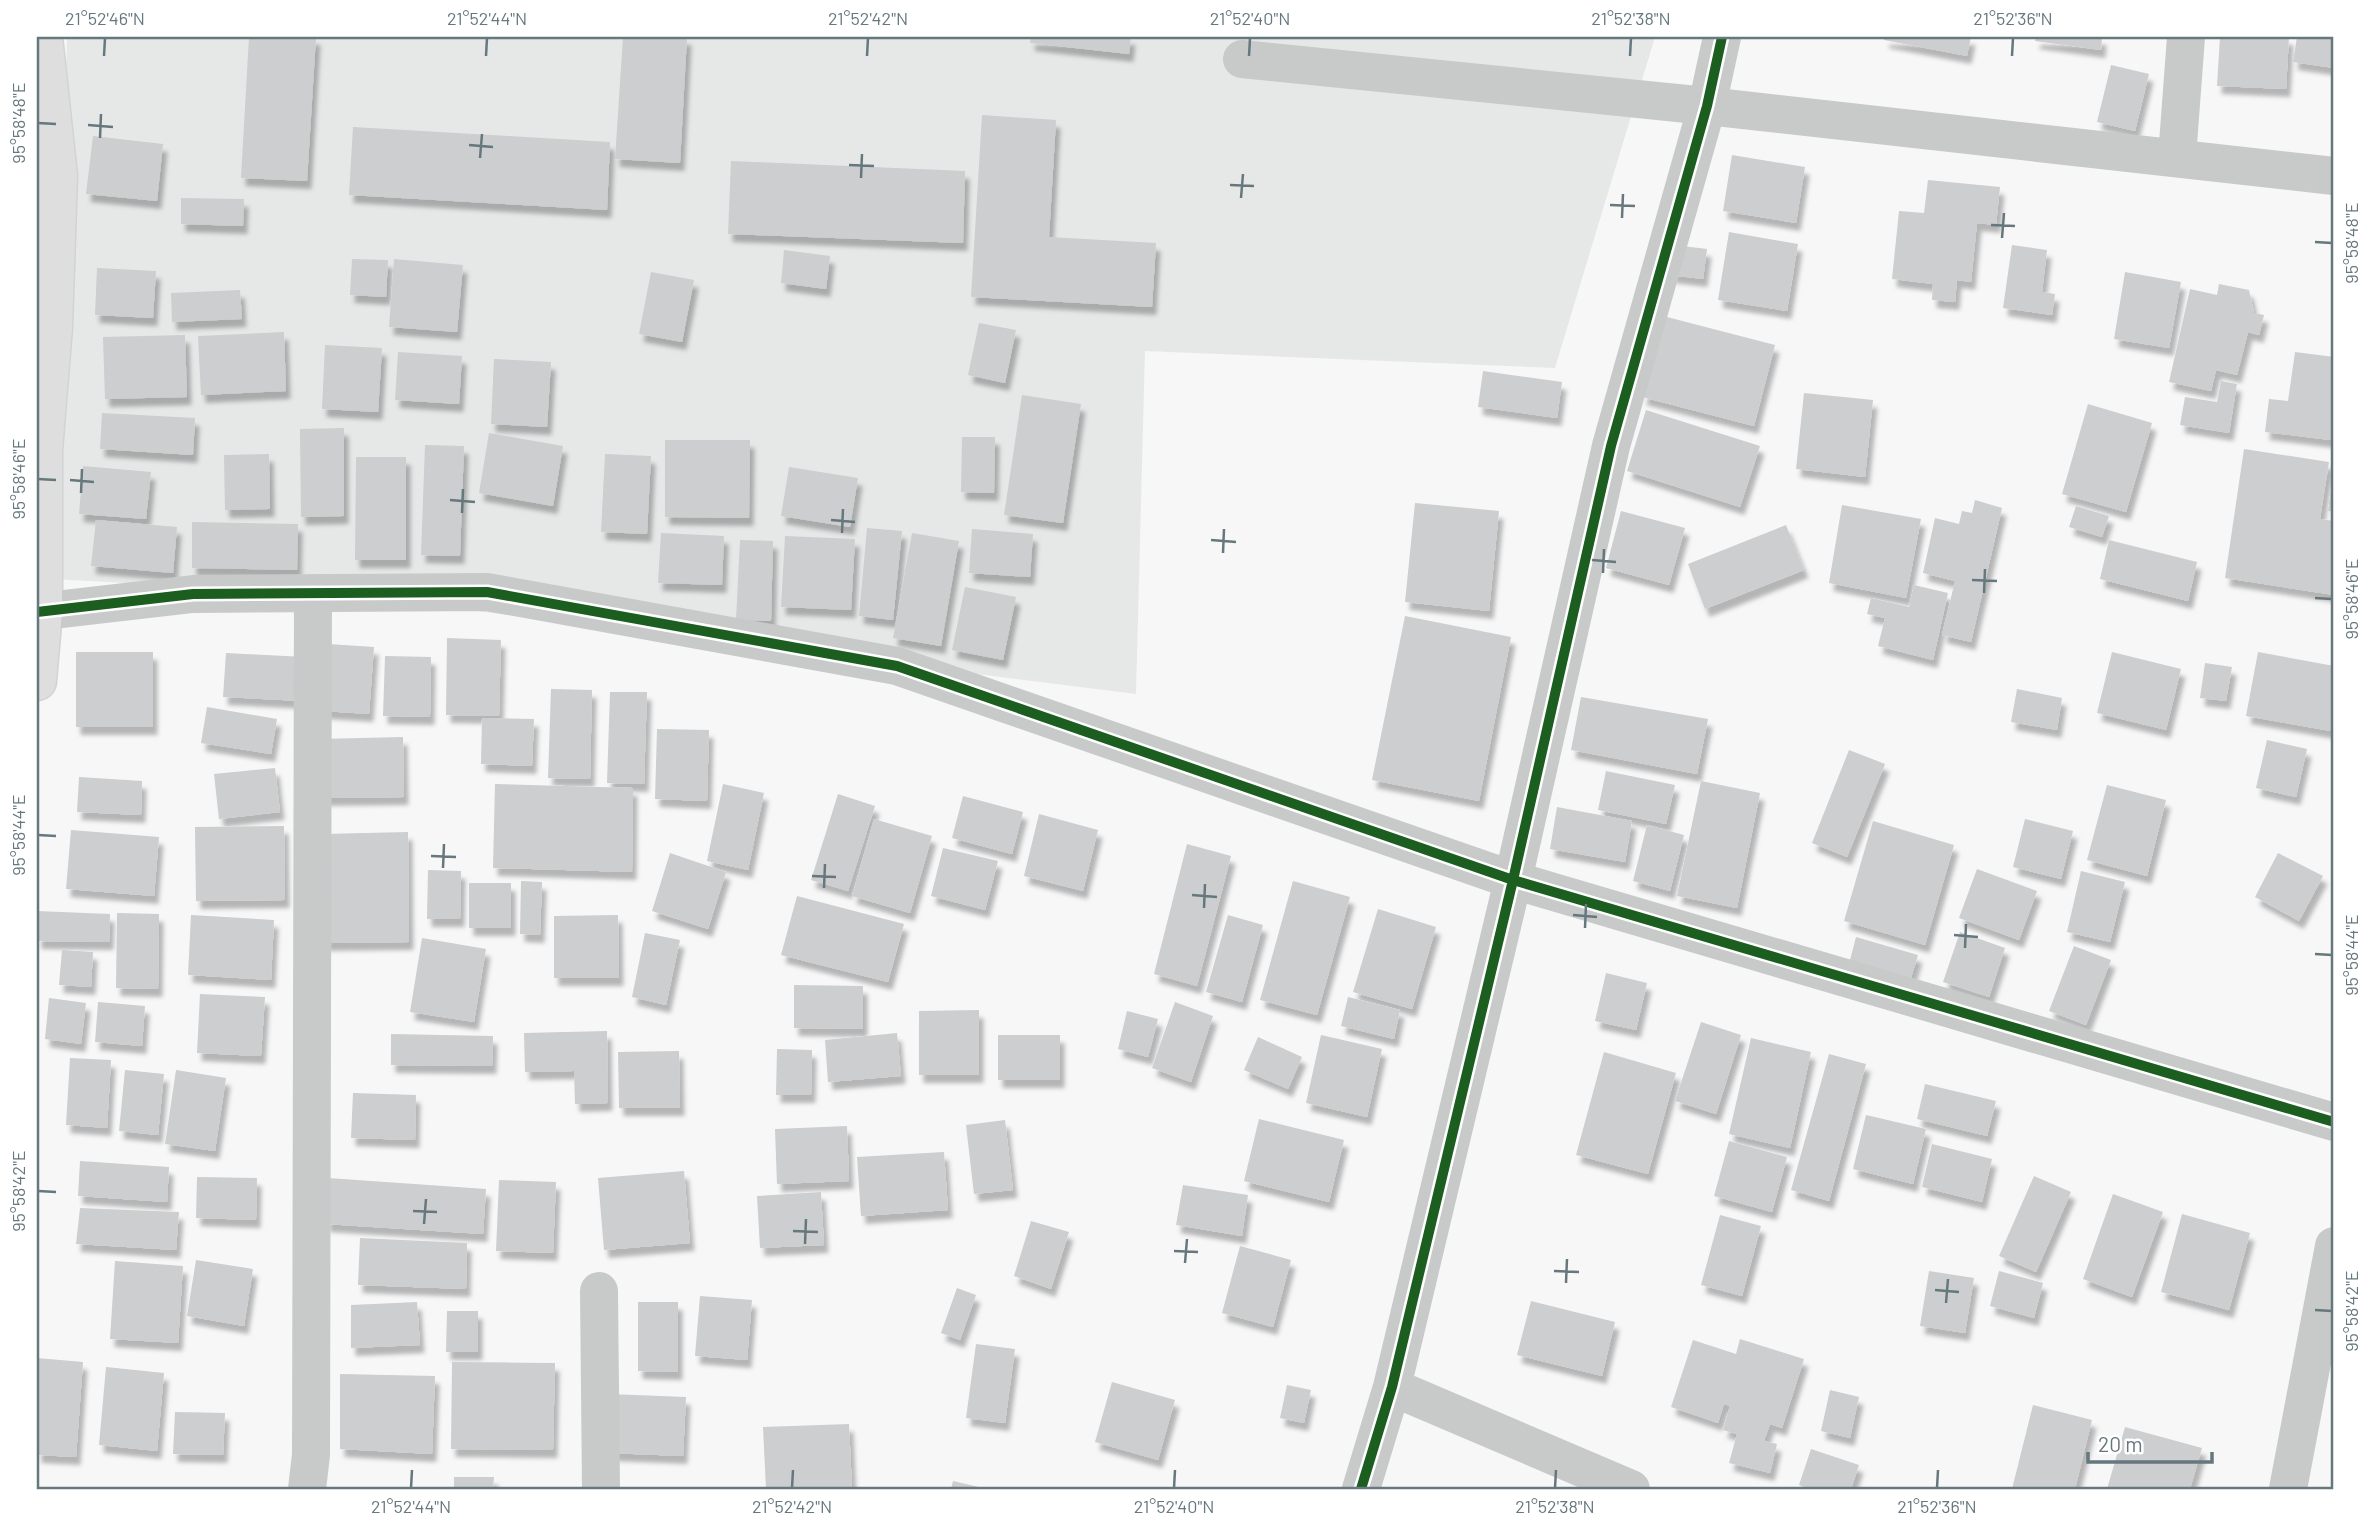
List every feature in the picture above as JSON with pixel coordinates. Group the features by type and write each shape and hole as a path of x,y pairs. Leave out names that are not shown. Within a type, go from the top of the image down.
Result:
{"main road":[{"path":"37,681 43,450 53,327 58,176 43,37"}],"street":[{"path":"1361,1489 1392,1387 1513,880 1611,446 1707,106 1722,37"},
{"path":"2177,157 2186,37"},
{"path":"1241,60 1707,106 2334,176"},
{"path":"40,611 193,594 487,592 897,666 1513,880 2334,1122"},
{"path":"307,1489 311,1455 313,594"},
{"path":"2288,1489 2334,1246"},
{"path":"599,1291 601,1489"},
{"path":"1392,1387 1631,1489"}],"shaded area":[{"path":"67,37 1655,37 1555,368 1145,351 1136,694 350,595 52,579"}],"building":[{"path":"249,37 316,37 307,181 241,178"},
{"path":"623,37 687,37 680,163 615,159"},
{"path":"1031,37 1131,37 1129,54 1030,43"},
{"path":"1885,37 1971,37 1967,56 1884,40"},
{"path":"2036,37 2102,37 2101,50 2035,41"},
{"path":"2220,37 2289,37 2286,89 2217,86"},
{"path":"2297,37 2334,37 2334,68 2293,62"},
{"path":"2111,65 2149,74 2135,131 2097,122"},
{"path":"982,115 1056,120 1049,237 1156,243 1152,307 971,297"},
{"path":"353,127 610,142 607,210 349,195"},
{"path":"93,136 163,144 157,201 86,194"},
{"path":"1732,155 1805,167 1796,223 1723,211"},
{"path":"731,161 965,171 963,243 728,234"},
{"path":"1928,180 2000,187 1996,225 1977,223 1971,282 1957,280 1955,302 1932,300 1933,284 1892,279 1899,211 1924,213"},
{"path":"181,198 244,199 243,226 181,224"},
{"path":"1729,232 1798,244 1787,311 1718,300"},
{"path":"1674,245 1707,249 1703,279 1670,275"},
{"path":"2012,245 2047,250 2042,292 2055,294 2052,315 2003,308"},
{"path":"784,250 830,256 826,289 781,283"},
{"path":"352,259 388,260 386,297 350,295"},
{"path":"394,259 463,265 457,332 389,327"},
{"path":"97,268 156,271 153,318 95,315"},
{"path":"651,272 694,280 682,342 639,334"},
{"path":"2125,272 2181,282 2169,348 2114,339"},
{"path":"2219,284 2249,290 2254,313 2264,315 2259,335 2248,332 2237,375 2216,370 2211,391 2169,382 2190,289 2217,295"},
{"path":"240,290 242,319 172,322 171,293"},
{"path":"1663,316 1775,345 1754,426 1642,397"},
{"path":"979,323 1016,330 1005,383 968,375"},
{"path":"284,332 286,391 201,395 198,336"},
{"path":"185,335 187,397 105,399 103,337"},
{"path":"325,345 382,348 378,412 322,409"},
{"path":"398,352 462,356 459,404 395,400"},
{"path":"2295,352 2334,357 2334,408 2330,440 2265,432 2269,399 2288,401"},
{"path":"494,359 551,362 547,427 491,424"},
{"path":"1483,371 1562,382 1557,418 1478,407"},
{"path":"2221,381 2237,384 2229,433 2180,425 2185,397 2217,402"},
{"path":"1804,393 1873,400 1865,477 1796,469"},
{"path":"1022,395 1081,404 1063,523 1004,515"},
{"path":"2088,404 2152,423 2126,512 2062,494"},
{"path":"1646,410 1760,446 1740,507 1627,471"},
{"path":"102,413 195,418 193,455 100,449"},
{"path":"344,428 344,516 301,517 300,429"},
{"path":"489,433 563,446 553,506 479,493"},
{"path":"962,437 995,437 994,493 961,492"},
{"path":"665,440 750,440 749,518 665,517"},
{"path":"425,445 464,446 460,556 421,555"},
{"path":"2244,449 2329,462 2320,519 2334,521 2334,595 2225,578"},
{"path":"269,454 270,509 225,510 224,455"},
{"path":"605,454 651,456 647,534 601,532"},
{"path":"356,457 406,457 406,560 355,560"},
{"path":"83,466 151,472 146,519 79,514"},
{"path":"789,467 858,478 850,527 781,516"},
{"path":"2334,474 2334,512 2328,511"},
{"path":"1975,500 2002,508 1971,642 1942,635 1955,581 1923,573 1935,518 1959,524 1962,511 1972,513"},
{"path":"1415,503 1499,511 1489,611 1405,602"},
{"path":"1842,505 1921,519 1906,598 1829,583"},
{"path":"2076,506 2109,516 2102,537 2069,527"},
{"path":"1621,511 1685,528 1669,585 1606,568"},
{"path":"96,520 177,527 173,573 91,566"},
{"path":"192,522 298,524 297,570 192,568"},
{"path":"1786,525 1804,570 1705,609 1688,564"},
{"path":"867,528 902,531 893,620 859,616"},
{"path":"972,529 1033,534 1030,577 969,573"},
{"path":"661,533 724,536 722,585 658,583"},
{"path":"912,533 959,541 941,646 893,638"},
{"path":"785,536 855,539 851,610 781,607"},
{"path":"740,540 773,541 771,621 736,620"},
{"path":"2109,540 2197,562 2188,601 2100,579"},
{"path":"1914,585 1948,593 1933,660 1878,646 1885,618 1867,614 1871,598 1909,607"},
{"path":"965,587 1016,597 1003,660 952,650"},
{"path":"1405,616 1511,637 1479,801 1372,780"},
{"path":"447,638 501,640 499,716 446,715"},
{"path":"328,644 374,647 369,714 323,711"},
{"path":"76,652 153,652 153,727 76,727"},
{"path":"2112,652 2181,669 2166,730 2097,713"},
{"path":"2258,652 2334,666 2331,731 2246,716"},
{"path":"226,653 304,657 302,701 223,697"},
{"path":"385,656 431,657 430,717 383,716"},
{"path":"2205,663 2232,667 2226,701 2200,698"},
{"path":"551,689 592,690 590,779 548,778"},
{"path":"2017,689 2062,698 2057,730 2011,722"},
{"path":"610,692 647,692 644,784 607,783"},
{"path":"1581,697 1708,719 1697,774 1571,750"},
{"path":"207,707 277,719 271,754 201,743"},
{"path":"482,718 534,719 532,766 481,764"},
{"path":"657,729 709,730 707,801 655,799"},
{"path":"403,737 404,797 320,798 319,739"},
{"path":"2267,740 2307,749 2296,797 2256,788"},
{"path":"1849,750 1885,764 1847,857 1812,843"},
{"path":"275,768 280,812 219,819 214,774"},
{"path":"1606,771 1675,785 1666,824 1598,810"},
{"path":"79,777 142,781 141,815 77,812"},
{"path":"1701,781 1760,793 1737,908 1677,896"},
{"path":"495,784 633,788 632,872 493,868"},
{"path":"723,784 764,793 748,870 707,861"},
{"path":"2107,785 2166,800 2147,876 2087,860"},
{"path":"838,794 875,806 848,891 811,880"},
{"path":"963,796 1023,812 1012,854 952,838"},
{"path":"1557,807 1632,821 1625,862 1550,849"},
{"path":"1039,814 1098,830 1083,891 1024,876"},
{"path":"874,819 932,836 910,913 852,896"},
{"path":"2025,819 2073,831 2061,879 2013,867"},
{"path":"1873,821 1954,845 1925,945 1844,921"},
{"path":"1647,825 1684,835 1670,891 1633,881"},
{"path":"284,826 285,900 196,901 195,827"},
{"path":"71,830 159,837 154,896 66,889"},
{"path":"408,832 409,942 324,943 323,834"},
{"path":"1187,844 1231,856 1197,986 1154,974"},
{"path":"943,848 998,861 985,910 931,896"},
{"path":"670,853 726,872 708,929 652,911"},
{"path":"2278,853 2323,876 2299,921 2255,897"},
{"path":"1977,869 2037,891 2019,940 1959,918"},
{"path":"428,870 461,871 460,919 427,919"},
{"path":"2081,871 2125,882 2110,942 2067,932"},
{"path":"521,881 542,882 540,935 520,934"},
{"path":"1293,881 1350,897 1317,1015 1260,1000"},
{"path":"469,883 511,883 511,928 469,928"},
{"path":"797,896 904,924 888,982 781,955"},
{"path":"1378,909 1436,927 1412,1009 1353,992"},
{"path":"37,911 110,914 109,942 37,941"},
{"path":"117,913 159,914 158,989 116,988"},
{"path":"191,915 274,920 271,980 188,975"},
{"path":"618,915 619,978 554,978 554,916"},
{"path":"1228,915 1263,925 1242,1002 1206,992"},
{"path":"1960,932 2005,948 1989,997 1943,982"},
{"path":"645,933 680,940 666,1005 632,997"},
{"path":"1856,937 1918,955 1910,981 1849,964"},
{"path":"422,938 486,949 474,1022 410,1012"},
{"path":"2074,946 2111,960 2086,1025 2049,1011"},
{"path":"62,950 93,952 91,987 59,985"},
{"path":"1606,973 1647,983 1636,1030 1595,1021"},
{"path":"794,985 863,986 863,1029 794,1028"},
{"path":"200,994 265,997 261,1056 197,1053"},
{"path":"1348,997 1400,1010 1394,1039 1341,1026"},
{"path":"49,998 86,1003 81,1044 45,1039"},
{"path":"98,1002 145,1006 142,1046 95,1042"},
{"path":"1175,1002 1213,1016 1191,1082 1152,1068"},
{"path":"979,1010 979,1075 919,1075 919,1011"},
{"path":"1127,1011 1158,1019 1148,1057 1118,1049"},
{"path":"1701,1022 1741,1035 1716,1114 1675,1101"},
{"path":"607,1031 608,1103 575,1104 574,1071 525,1072 524,1033"},
{"path":"897,1033 901,1076 828,1082 825,1040"},
{"path":"391,1034 493,1036 492,1066 391,1065"},
{"path":"998,1035 1060,1035 1060,1080 998,1080"},
{"path":"1321,1035 1382,1049 1367,1117 1306,1103"},
{"path":"1258,1037 1302,1057 1288,1089 1244,1070"},
{"path":"1751,1038 1811,1052 1790,1148 1729,1134"},
{"path":"777,1049 812,1050 811,1095 776,1095"},
{"path":"679,1051 680,1108 619,1108 618,1052"},
{"path":"1604,1052 1676,1073 1648,1174 1576,1155"},
{"path":"1829,1054 1866,1064 1829,1201 1791,1190"},
{"path":"70,1058 111,1060 107,1128 66,1125"},
{"path":"125,1070 164,1074 158,1135 119,1131"},
{"path":"176,1070 226,1078 215,1151 165,1144"},
{"path":"1925,1084 1996,1101 1987,1136 1917,1119"},
{"path":"353,1093 416,1095 415,1140 351,1138"},
{"path":"1866,1115 1926,1129 1913,1184 1853,1169"},
{"path":"1259,1119 1344,1140 1329,1202 1244,1181"},
{"path":"1005,1120 1013,1190 974,1194 966,1125"},
{"path":"847,1126 849,1181 777,1184 775,1129"},
{"path":"1729,1141 1787,1157 1772,1212 1714,1196"},
{"path":"1932,1144 1992,1159 1982,1202 1922,1187"},
{"path":"944,1152 948,1210 861,1216 857,1157"},
{"path":"80,1161 169,1167 167,1202 78,1196"},
{"path":"684,1171 690,1243 604,1250 598,1178"},
{"path":"2034,1176 2071,1192 2036,1272 1999,1256"},
{"path":"197,1177 257,1178 256,1220 196,1218"},
{"path":"328,1178 486,1189 483,1234 325,1224"},
{"path":"499,1180 556,1182 553,1253 496,1251"},
{"path":"1183,1185 1248,1195 1242,1236 1176,1225"},
{"path":"821,1192 824,1245 760,1248 757,1196"},
{"path":"2113,1194 2163,1212 2132,1297 2083,1279"},
{"path":"80,1208 179,1212 176,1250 76,1244"},
{"path":"2182,1214 2250,1233 2229,1310 2161,1292"},
{"path":"1720,1215 1761,1226 1742,1296 1701,1285"},
{"path":"1031,1221 1069,1232 1051,1289 1014,1276"},
{"path":"360,1238 467,1243 466,1289 358,1285"},
{"path":"1240,1246 1291,1260 1273,1327 1222,1313"},
{"path":"196,1260 253,1269 244,1326 187,1316"},
{"path":"115,1261 183,1266 178,1343 110,1339"},
{"path":"1929,1271 1974,1278 1965,1333 1920,1326"},
{"path":"1999,1271 2043,1283 2034,1318 1990,1306"},
{"path":"957,1288 976,1295 960,1340 941,1333"},
{"path":"700,1296 752,1300 747,1360 695,1356"},
{"path":"1531,1301 1615,1322 1602,1376 1517,1355"},
{"path":"417,1302 420,1345 351,1348 351,1305"},
{"path":"638,1302 678,1302 678,1372 638,1371"},
{"path":"447,1311 478,1311 478,1352 446,1352"},
{"path":"1740,1339 1804,1359 1782,1428 1770,1424 1764,1441 1777,1444 1770,1473 1729,1463 1737,1434 1723,1430 1730,1406 1724,1404 1718,1423 1671,1407 1693,1340 1736,1354"},
{"path":"976,1344 1015,1349 1005,1423 966,1418"},
{"path":"37,1358 83,1362 76,1457 37,1455"},
{"path":"452,1362 555,1363 553,1450 451,1449"},
{"path":"106,1367 164,1373 157,1451 99,1445"},
{"path":"340,1374 435,1376 432,1454 340,1449"},
{"path":"1112,1382 1175,1400 1158,1460 1095,1442"},
{"path":"1287,1385 1311,1390 1304,1423 1280,1418"},
{"path":"1830,1390 1859,1397 1850,1438 1821,1431"},
{"path":"609,1394 686,1397 683,1456 607,1453"},
{"path":"2033,1405 2092,1420 2075,1489 2012,1489"},
{"path":"175,1412 225,1413 223,1455 173,1454"},
{"path":"849,1424 852,1489 766,1489 763,1427"},
{"path":"2125,1427 2202,1448 2190,1489 2107,1489"},
{"path":"1811,1449 1859,1465 1851,1489 1809,1489 1799,1485"},
{"path":"454,1477 494,1477 493,1489 454,1489"},
{"path":"953,1481 983,1488 983,1489 951,1489"}],"cycle path":[{"path":"1361,1489 1392,1387 1513,880 1611,446 1707,106 1722,37"},
{"path":"37,612 193,594 487,592 897,666 1513,880 2334,1122"}]}
